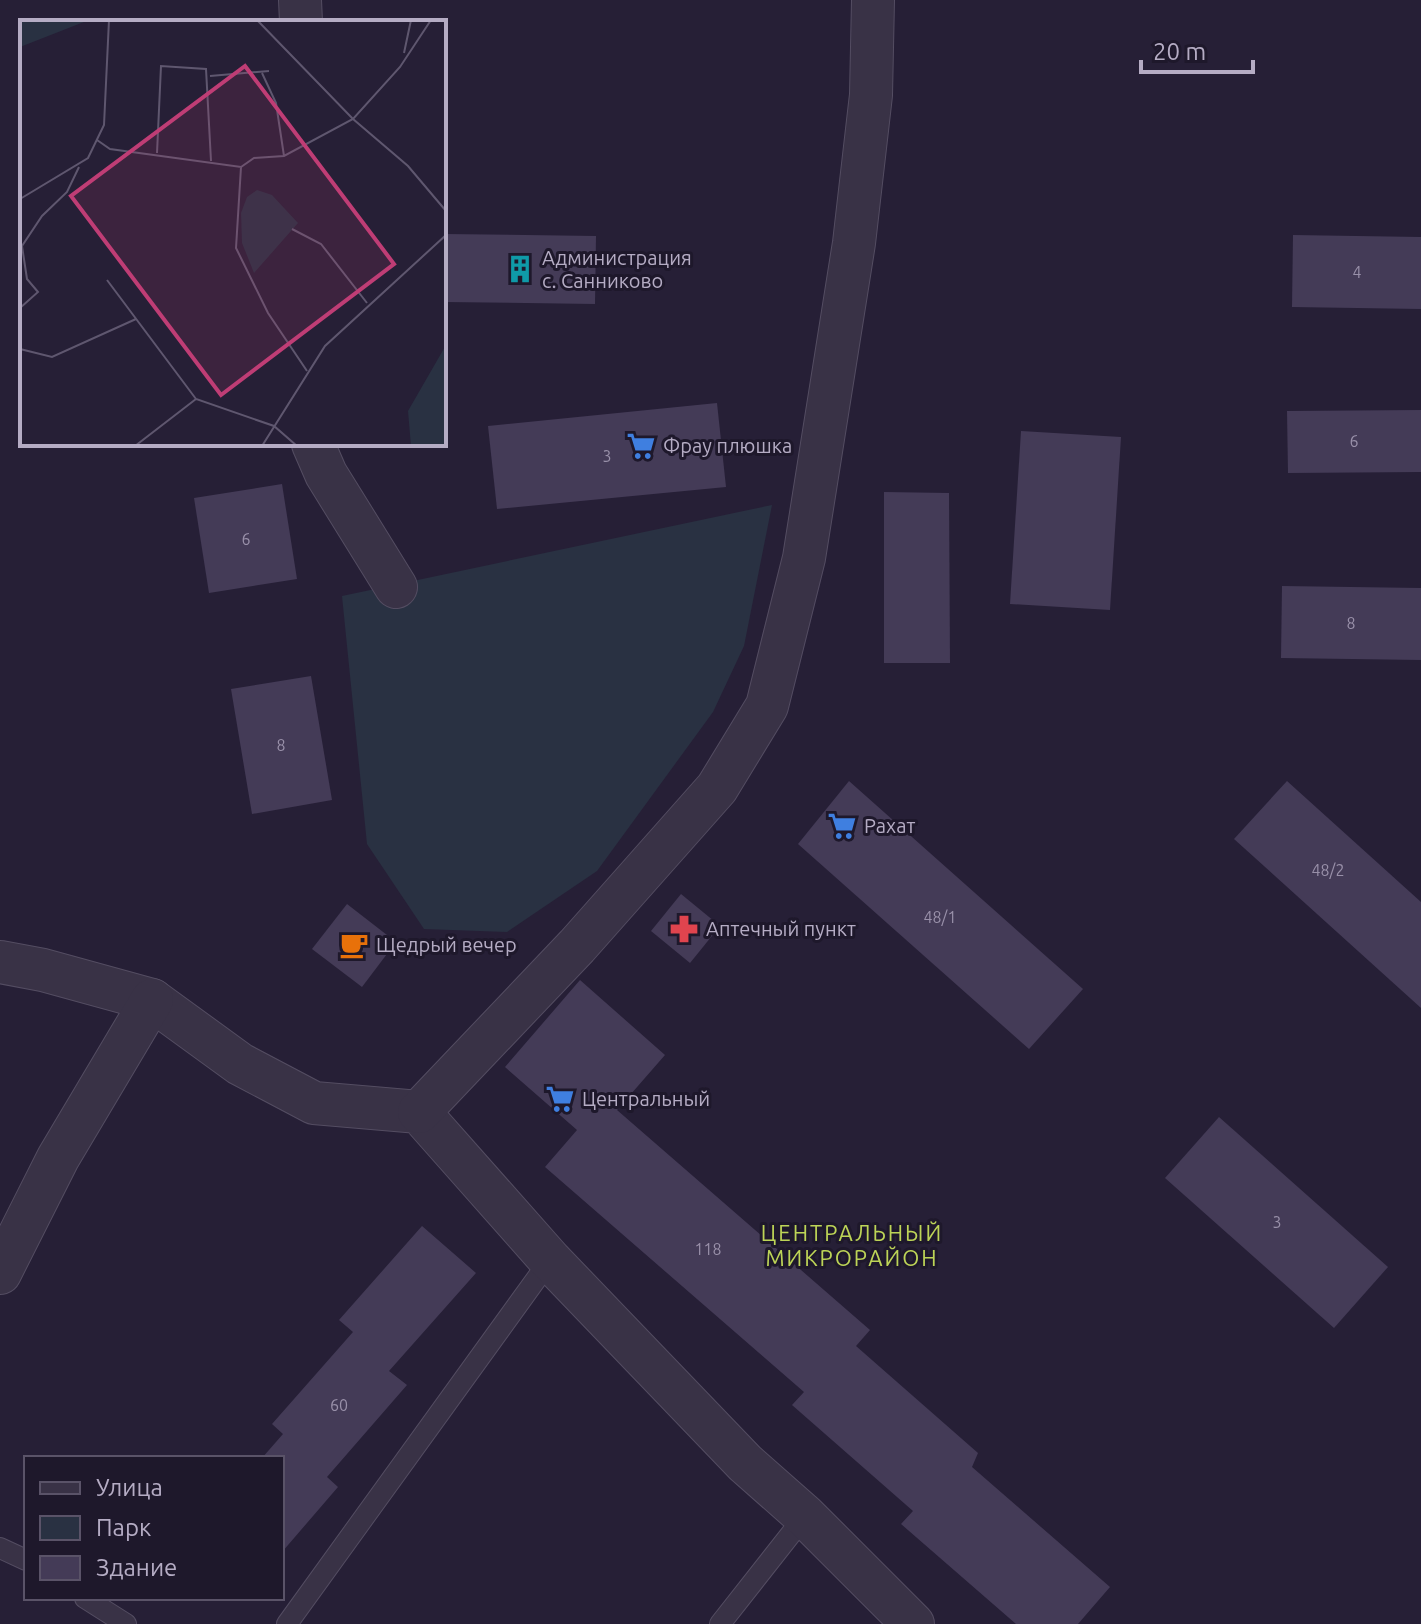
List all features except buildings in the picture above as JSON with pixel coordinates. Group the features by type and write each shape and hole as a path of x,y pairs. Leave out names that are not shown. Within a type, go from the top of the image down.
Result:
{"street":[{"path":"300,0 301,20"},
{"path":"419,1112 577,946 717,788 767,706 804,558 854,243 871,95 873,0"},
{"path":"314,446 326,474 396,587"},
{"path":"0,962 43,970 152,1000 240,1064 314,1103 419,1112 550,1260 745,1463 805,1516 913,1624"},
{"path":"0,1273 58,1158 152,1000"}],"lane":[{"path":"287,1624 550,1260"},
{"path":"720,1624 805,1516"},
{"path":"0,1548 24,1559"},
{"path":"88,1600 126,1624"}],"green space":[{"path":"772,505 744,646 713,712 597,871 507,932 424,929 367,844 342,596"}],"place":[{"name":"Администрация с. Санниково","path":"520,269"},
{"name":"Фрау плюшка","path":"641,446"},
{"name":"Рахат","path":"842,826"},
{"name":"Аптечный пункт","path":"684,929"},
{"name":"Щедрый вечер","path":"354,945"},
{"name":"Центральный","path":"560,1099"}],"district":[{"name":"ЦЕНТРАЛЬНЫЙ МИКРОРАЙОН","path":"852,1246"}]}
